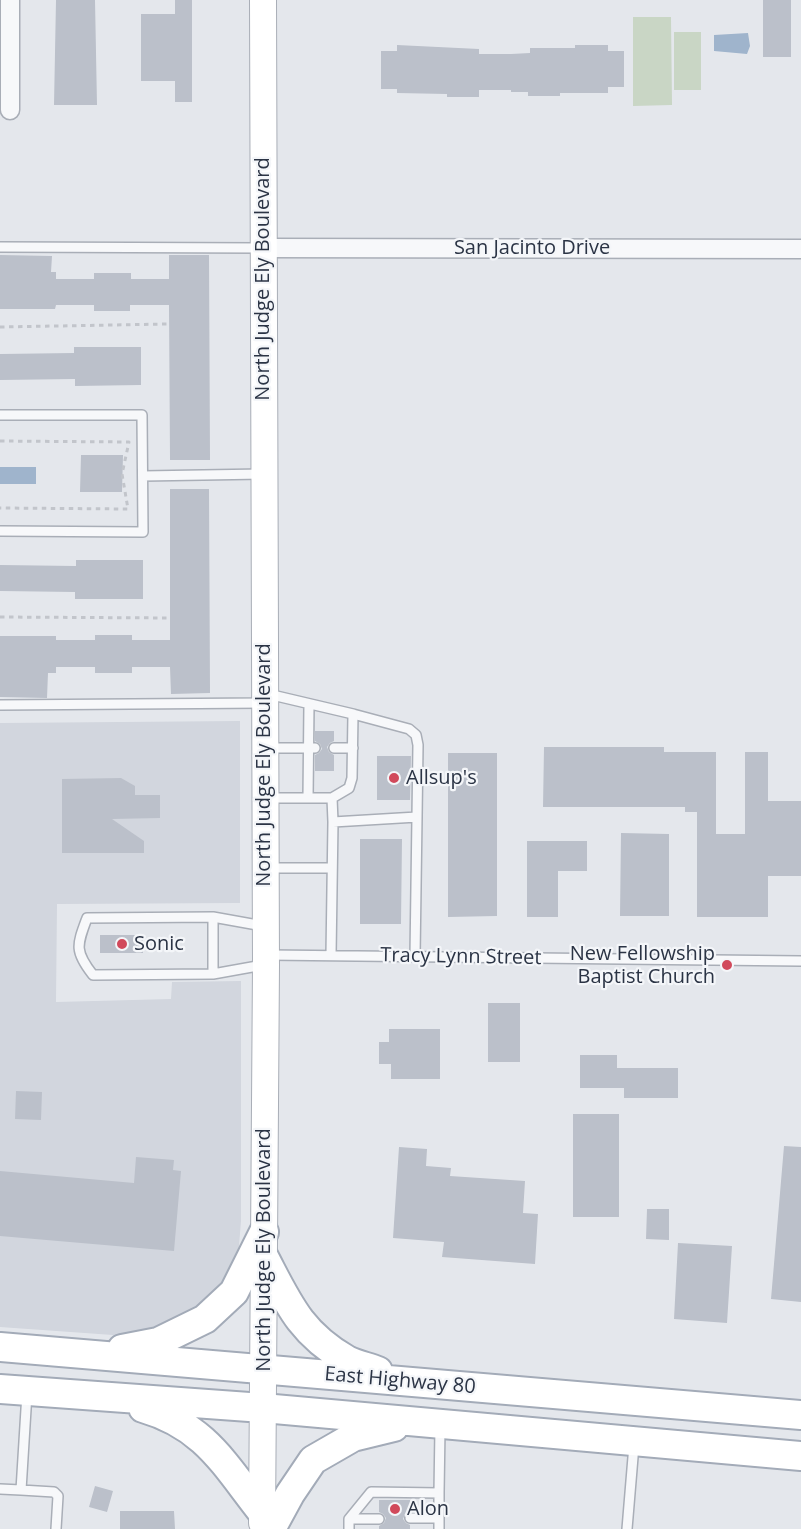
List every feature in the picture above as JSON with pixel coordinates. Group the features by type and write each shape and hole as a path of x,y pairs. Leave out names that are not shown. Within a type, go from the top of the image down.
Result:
{"main road":[{"name":"North Judge Ely Boulevard","path":"263,0 262,248 266,927 263,1408 265,1523"},
{"path":"91,1355 158,1342 205,1319 234,1292 264,1244"},
{"path":"264,1244 290,1307 311,1334 349,1360 408,1382"},
{"name":"East Highway 80","path":"0,1347 801,1415"},
{"path":"14,1390 32,1350"},
{"name":"East Highway 80","path":"14,1390 263,1408 800,1456"},
{"path":"543,1393 544,1434"},
{"path":"106,1397 165,1414 192,1430 218,1454 265,1523 290,1494 313,1460 353,1437 387,1428 432,1424"},
{"path":"800,1456 801,1415"}],"street":[{"path":"5,110 10,0"},
{"name":"San Jacinto Drive","path":"262,248 801,249"}],"lane":[{"path":"0,247 262,248"},
{"path":"0,415 142,415 143,532 0,531"},
{"path":"143,476 263,474"},
{"path":"0,705 264,698 309,704 409,729 416,735 418,745 416,956"},
{"path":"308,798 312,748 309,704"},
{"path":"264,798 332,798 349,788 352,778 353,714"},
{"path":"264,748 312,748"},
{"path":"334,748 352,748"},
{"path":"331,955 332,798"},
{"path":"333,822 417,817"},
{"path":"265,868 332,868"},
{"path":"213,974 213,917 266,927"},
{"name":"Tracy Lynn Street","path":"213,917 87,918 78,942 81,960 93,975 213,974 266,959 331,955 801,961"},
{"path":"14,1390 21,1490"},
{"path":"432,1424 439,1493 439,1529"},
{"path":"627,1529 635,1442"},
{"path":"0,1489 54,1492 58,1496 56,1529"},
{"path":"349,1524 371,1492 439,1493"},
{"path":"410,1518 439,1518"},
{"path":"349,1524 379,1519"}],"path":[{"path":"0,327 169,324"},
{"path":"0,441 129,442 122,474 128,509 0,508"},
{"path":"0,617 170,618"}],"shaded area":[{"path":"240,721 240,903 57,904 56,1002 171,999 172,982 241,981 241,1221 238,1258 222,1290 198,1312 141,1337 0,1327 0,723"}],"green space":[{"path":"633,17 671,17 672,105 633,106"},
{"path":"674,32 701,32 701,90 674,90"}],"water":[{"path":"748,33 750,46 747,54 714,51 714,35"},
{"path":"0,467 36,467 36,484 0,484"}],"building":[{"path":"56,0 95,0 97,105 54,105"},
{"path":"175,0 192,0 192,102 175,102 175,81 141,81 141,14 175,14"},
{"path":"763,0 791,0 791,57 763,57"},
{"path":"397,45 479,49 479,54 511,54 530,53 530,48 608,45 608,51 624,51 624,87 608,87 608,93 560,93 560,96 528,96 528,92 511,92 511,90 479,90 479,97 397,93 397,89 381,89 381,51 397,51"},
{"path":"0,255 52,256 51,272 56,272 56,279 94,279 94,273 131,273 131,279 169,279 169,255 209,255 210,460 170,460 169,305 130,305 130,311 94,311 94,305 56,305 55,309 0,309"},
{"path":"74,347 141,347 141,385 75,386 75,379 0,380 0,354 74,353"},
{"path":"81,455 123,455 122,492 80,492"},
{"path":"170,489 209,489 210,693 171,694 170,667 132,667 132,673 95,673 95,667 56,667 56,673 48,673 47,698 0,697 0,636 56,636 56,640 95,640 95,635 132,635 132,640 170,640"},
{"path":"76,560 143,560 143,599 75,599 75,592 0,591 0,565 76,566"},
{"path":"315,731 334,731 334,741 327,747 334,755 334,771 315,771 315,755 322,749 315,741"},
{"path":"544,747 664,747 664,752 716,752 716,834 745,834 745,752 768,752 768,801 801,801 801,876 768,876 768,917 697,917 697,812 685,812 685,807 543,807"},
{"path":"448,753 497,753 497,916 448,917"},
{"name":"Allsup's","path":"377,756 411,756 410,800 377,800"},
{"path":"121,778 135,786 135,795 160,795 160,818 112,819 144,841 144,853 62,853 62,779"},
{"path":"621,833 669,834 669,916 620,916"},
{"path":"360,839 402,839 401,924 360,924"},
{"path":"527,841 587,841 587,871 558,871 558,917 527,917"},
{"name":"Sonic","path":"100,935 143,935 143,953 100,953"},
{"path":"488,1003 520,1003 520,1062 488,1062"},
{"path":"389,1029 440,1029 440,1079 391,1079 391,1064 379,1064 379,1042 389,1042"},
{"path":"580,1055 617,1055 617,1068 678,1068 678,1098 624,1098 624,1088 580,1088"},
{"path":"16,1091 42,1092 41,1120 15,1119"},
{"path":"573,1114 619,1114 619,1217 573,1217"},
{"path":"784,1146 801,1147 801,1302 771,1299"},
{"path":"399,1147 427,1149 426,1166 451,1168 450,1176 525,1181 523,1213 538,1214 535,1264 442,1257 444,1242 393,1238"},
{"path":"136,1157 174,1160 173,1170 181,1171 174,1251 0,1236 0,1171 134,1183"},
{"path":"647,1209 669,1209 669,1240 646,1239"},
{"path":"678,1243 732,1246 727,1323 674,1319"},
{"path":"95,1486 113,1491 107,1512 89,1507"},
{"name":"Alon","path":"379,1500 410,1500 410,1511 403,1519 410,1525 410,1529 379,1529 386,1518 379,1512"},
{"path":"120,1511 174,1511 175,1529 120,1529"}],"place":[{"name":"Allsup's","path":"394,778"},
{"name":"Sonic","path":"122,944"},
{"name":"New Fellowship Baptist Church","path":"727,965"},
{"name":"Alon","path":"395,1509"}]}
